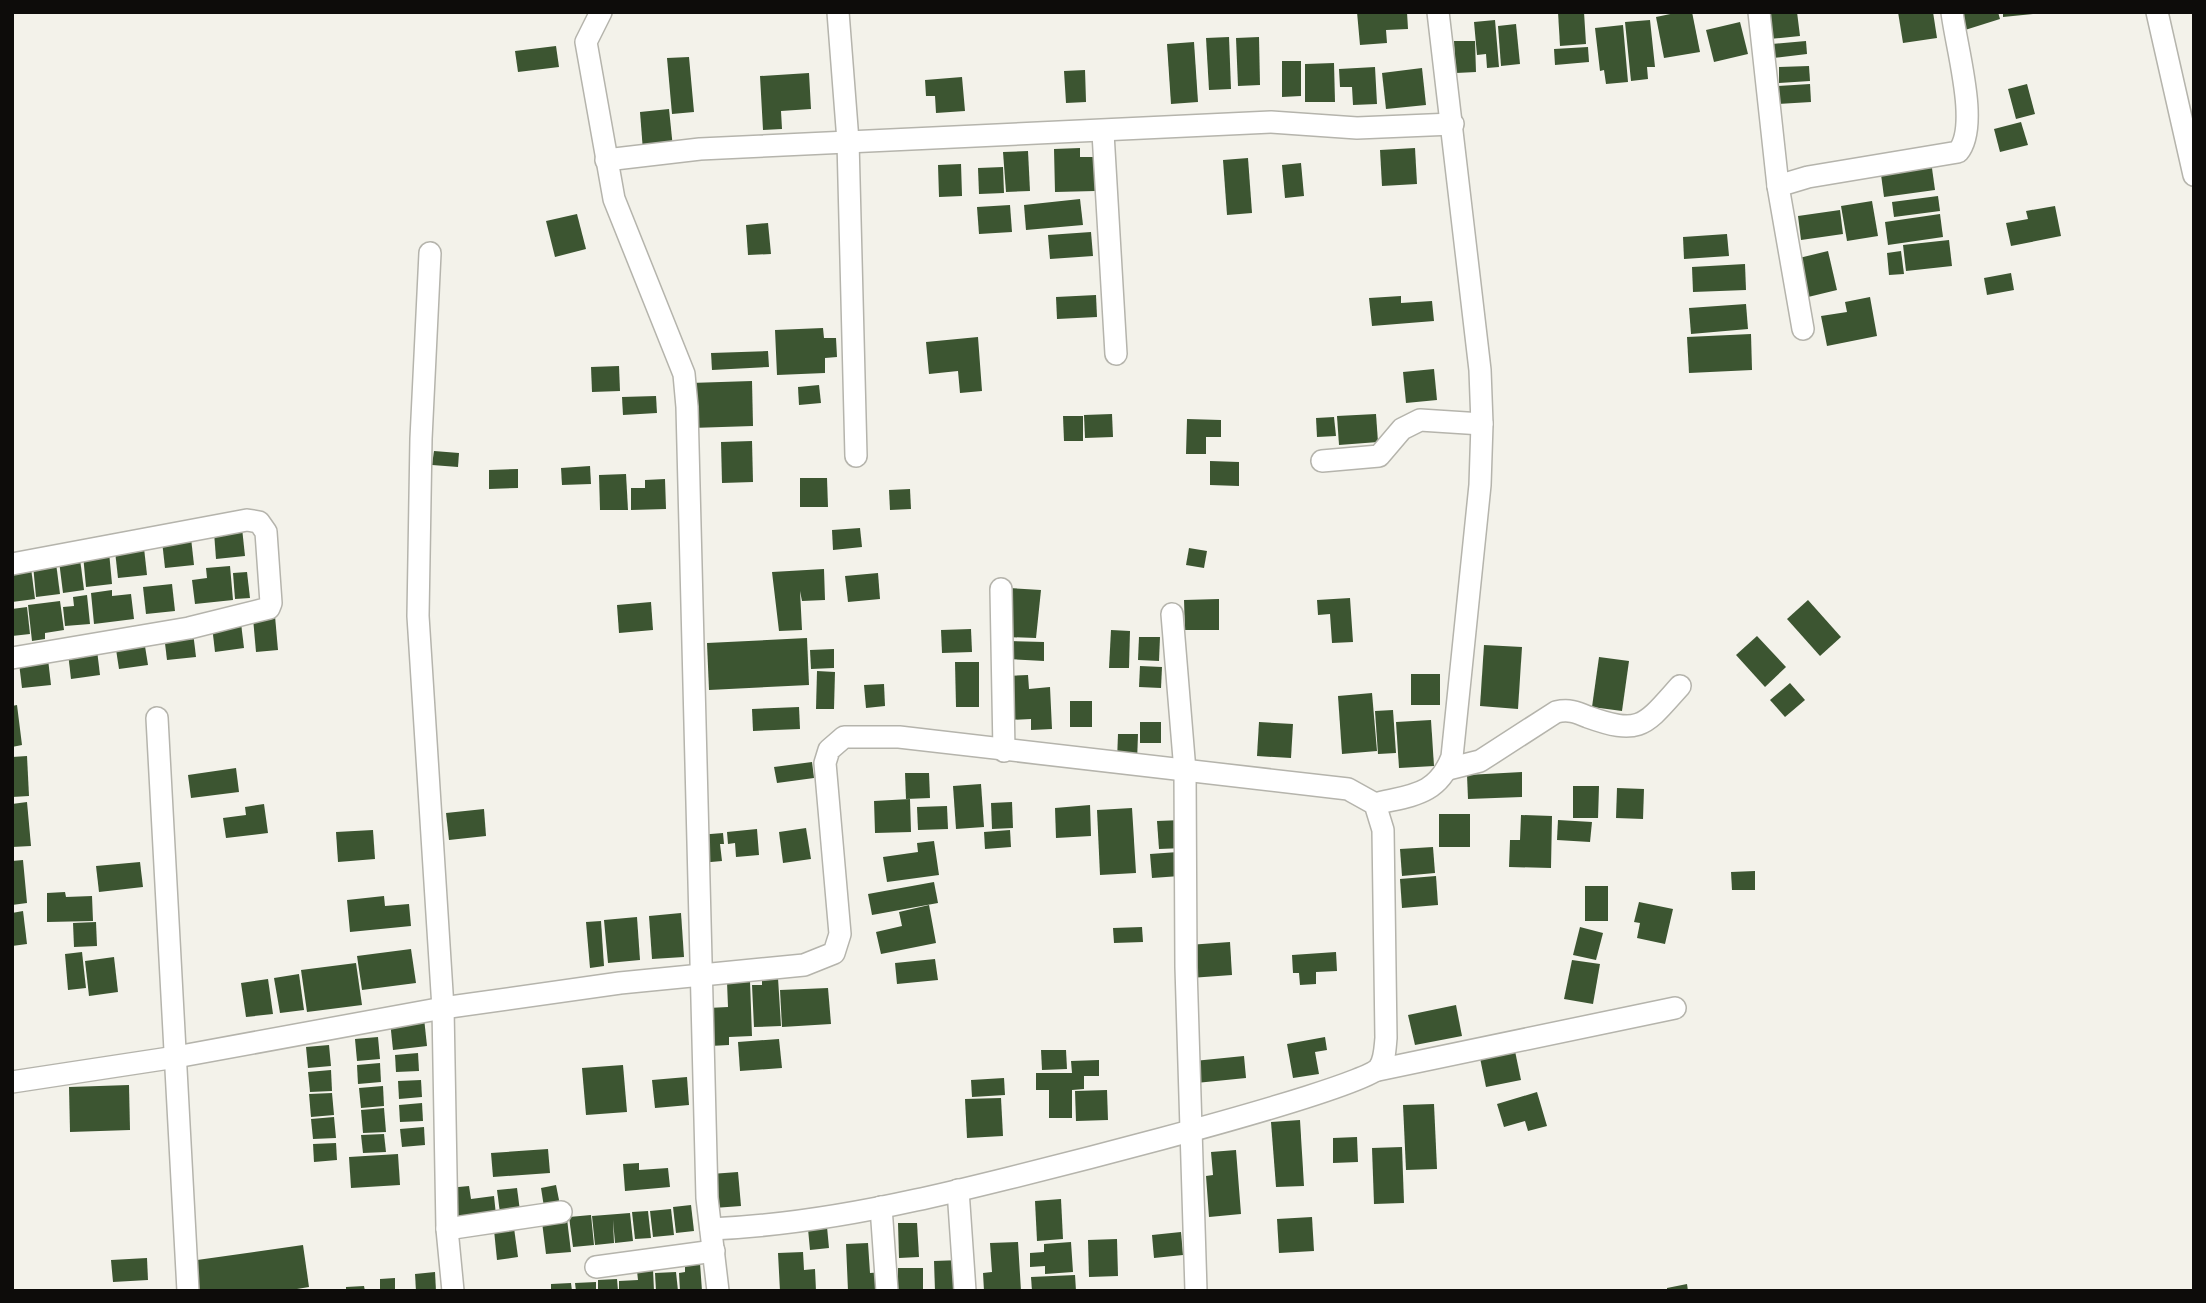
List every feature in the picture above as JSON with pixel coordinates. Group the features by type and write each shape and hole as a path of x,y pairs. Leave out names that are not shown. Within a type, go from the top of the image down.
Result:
{"street":[{"path":"601,12 586,42 614,199 684,374 697,879 703,975 707,1198 718,1291"},
{"path":"838,12 848,141 856,456"},
{"path":"12,1082 176,1058 443,1008 620,983 804,965 834,953 840,934 825,763 829,750 844,737 899,737 1348,789 1375,804 1427,791 1441,780 1452,757 1480,485 1482,424 1480,370 1438,12"},
{"path":"1759,12 1778,186 1803,329"},
{"path":"1778,186 1808,177 1958,152 1967,142 1968,115 1952,12"},
{"path":"2157,12 2194,175"},
{"path":"606,160 700,149 848,141 1103,133 1271,122 1357,128 1453,124"},
{"path":"1103,133 1116,354"},
{"path":"430,253 421,439 418,615 443,1008 447,1229 453,1291"},
{"path":"1322,461 1378,456 1402,429 1420,420 1482,424"},
{"path":"12,564 247,520 259,522 266,532 271,603 269,608 189,628 12,658"},
{"path":"1001,589 1004,751"},
{"path":"1172,614 1185,771 1186,967 1196,1291"},
{"path":"1448,769 1480,761 1556,712 1566,710 1621,726 1640,726 1650,720 1679,686"},
{"path":"157,718 188,1291"},
{"path":"1375,804 1383,830 1386,1038 1384,1055 1378,1070"},
{"path":"711,1229 773,1226 958,1190 1193,1130 1352,1083 1378,1070 1675,1008"},
{"path":"958,1190 965,1291"},
{"path":"881,1207 887,1291"},
{"path":"447,1229 561,1212"},
{"path":"596,1268 714,1251"}],"building":[{"path":"1357,12 1407,12 1408,29 1386,30 1387,43 1360,45"},
{"path":"1558,12 1584,12 1586,44 1560,46"},
{"path":"1692,12 1700,52 1664,58 1656,17"},
{"path":"1766,12 1797,12 1800,36 1769,39"},
{"path":"1898,12 1933,12 1937,38 1903,43"},
{"path":"1960,12 1998,12 2000,19 1965,30"},
{"path":"2003,12 2033,12 2033,14 2003,17"},
{"path":"1495,20 1499,67 1487,68 1486,54 1477,55 1474,22"},
{"path":"1650,20 1655,67 1647,67 1648,79 1631,81 1625,22"},
{"path":"1740,22 1748,54 1714,62 1706,30"},
{"path":"1516,24 1520,64 1501,66 1498,26"},
{"path":"1623,25 1628,82 1606,84 1604,70 1600,71 1595,28"},
{"path":"1229,37 1231,89 1209,90 1206,38"},
{"path":"1259,37 1260,85 1238,86 1236,38"},
{"path":"1454,41 1475,41 1476,72 1456,73"},
{"path":"1806,41 1807,54 1773,58 1772,44"},
{"path":"1194,42 1198,102 1171,104 1167,44"},
{"path":"556,46 559,67 518,72 515,51"},
{"path":"1588,47 1589,62 1555,65 1554,49"},
{"path":"689,57 694,112 672,114 667,58"},
{"path":"1282,61 1301,61 1301,96 1282,97"},
{"path":"1334,63 1335,102 1305,102 1305,64"},
{"path":"1809,66 1810,81 1779,83 1779,67"},
{"path":"1375,67 1377,104 1353,105 1352,87 1340,87 1339,69"},
{"path":"1422,68 1426,105 1386,109 1382,73"},
{"path":"1085,70 1086,102 1066,103 1064,71"},
{"path":"809,73 811,109 781,111 782,129 763,130 760,76"},
{"path":"962,77 965,111 936,113 935,96 926,96 925,80"},
{"path":"1810,84 1811,102 1778,104 1777,86"},
{"path":"2027,84 2035,114 2016,119 2008,89"},
{"path":"669,109 673,148 643,151 640,112"},
{"path":"2021,122 2028,145 2000,152 1994,129"},
{"path":"1080,148 1080,157 1094,157 1095,191 1055,192 1054,149"},
{"path":"1415,148 1417,184 1382,186 1380,150"},
{"path":"1028,151 1030,191 1006,192 1003,152"},
{"path":"1248,158 1252,213 1227,215 1223,160"},
{"path":"1931,161 1935,190 1884,197 1880,167"},
{"path":"1301,163 1304,196 1285,198 1282,165"},
{"path":"961,164 962,196 939,197 938,165"},
{"path":"1003,167 1004,193 979,194 978,168"},
{"path":"1938,196 1940,211 1894,217 1892,202"},
{"path":"1080,199 1083,225 1026,230 1024,205"},
{"path":"1872,201 1878,236 1847,241 1841,206"},
{"path":"1010,205 1012,232 979,234 977,207"},
{"path":"2055,206 2061,236 2011,246 2006,223 2028,219 2026,211"},
{"path":"1840,210 1843,234 1801,240 1798,216"},
{"path":"577,214 586,249 555,257 546,221"},
{"path":"1940,214 1943,237 1888,245 1885,222"},
{"path":"768,223 771,254 748,255 746,225"},
{"path":"1091,232 1093,256 1050,259 1048,235"},
{"path":"1727,234 1729,256 1684,259 1683,237"},
{"path":"1949,240 1952,266 1906,271 1903,245"},
{"path":"1828,251 1837,290 1804,298 1795,259"},
{"path":"1901,251 1904,274 1889,275 1887,253"},
{"path":"1745,264 1746,290 1693,292 1692,267"},
{"path":"2011,273 2014,290 1987,295 1984,278"},
{"path":"1096,295 1097,317 1057,319 1056,297"},
{"path":"1401,296 1401,303 1432,301 1434,321 1372,326 1369,298"},
{"path":"1870,297 1877,336 1827,346 1821,316 1847,312 1845,302"},
{"path":"1746,304 1748,329 1691,334 1689,308"},
{"path":"823,328 824,338 836,338 837,357 825,358 825,373 777,375 775,330"},
{"path":"1751,334 1752,370 1689,373 1687,337"},
{"path":"978,337 982,391 960,393 958,371 929,374 926,342"},
{"path":"768,351 769,367 712,370 711,353"},
{"path":"619,366 620,391 592,392 591,367"},
{"path":"1434,369 1437,400 1406,403 1403,372"},
{"path":"752,381 753,426 691,428 690,383"},
{"path":"819,385 821,403 799,405 798,387"},
{"path":"656,396 657,413 623,415 622,397"},
{"path":"1112,414 1113,437 1085,438 1084,415"},
{"path":"1376,414 1378,442 1339,445 1337,416"},
{"path":"1063,416 1083,416 1083,441 1064,441"},
{"path":"1334,417 1336,436 1317,437 1316,418"},
{"path":"1187,419 1221,420 1221,437 1206,437 1206,454 1186,454"},
{"path":"752,441 753,482 722,483 721,442"},
{"path":"434,451 459,453 458,467 432,465"},
{"path":"1210,461 1239,462 1239,486 1210,485"},
{"path":"590,466 591,484 562,485 561,468"},
{"path":"518,469 518,488 489,489 489,470"},
{"path":"626,474 628,510 600,510 599,475"},
{"path":"800,478 827,478 828,507 800,507"},
{"path":"665,479 666,509 631,510 631,488 645,488 645,480"},
{"path":"910,489 911,509 890,510 889,490"},
{"path":"242,528 245,556 216,559 214,532"},
{"path":"860,528 862,547 833,550 832,530"},
{"path":"191,538 194,565 165,568 162,541"},
{"path":"144,548 147,575 118,578 115,551"},
{"path":"1189,548 1207,551 1204,568 1186,565"},
{"path":"109,552 112,584 86,587 83,555"},
{"path":"80,559 84,590 63,593 59,561"},
{"path":"56,563 60,594 36,597 33,565"},
{"path":"230,566 233,600 195,604 192,580 207,578 206,568"},
{"path":"31,568 35,599 12,602 12,570"},
{"path":"824,569 825,600 802,601 800,591 802,630 779,631 772,572"},
{"path":"247,572 250,598 235,599 233,573"},
{"path":"878,573 880,599 848,602 845,576"},
{"path":"172,584 175,611 146,614 143,587"},
{"path":"1009,588 1041,590 1036,638 1006,637"},
{"path":"112,590 112,596 131,594 134,619 94,624 91,593"},
{"path":"87,595 90,624 65,626 63,607 74,606 73,597"},
{"path":"1350,598 1353,642 1332,643 1330,614 1318,615 1317,600"},
{"path":"1219,599 1219,630 1185,630 1184,600"},
{"path":"1808,600 1841,637 1820,656 1787,619"},
{"path":"60,601 64,630 45,633 45,639 32,641 28,605"},
{"path":"651,602 653,630 619,633 617,605"},
{"path":"27,607 30,634 12,636 12,609"},
{"path":"275,616 278,650 256,652 253,618"},
{"path":"241,623 244,648 215,652 212,626"},
{"path":"971,629 972,652 942,653 941,630"},
{"path":"1111,630 1130,631 1129,668 1109,668"},
{"path":"193,632 196,657 167,660 164,635"},
{"path":"1757,636 1786,667 1765,687 1736,655"},
{"path":"1139,637 1160,637 1159,661 1138,660"},
{"path":"807,638 809,685 709,690 707,643"},
{"path":"144,640 148,665 119,669 115,643"},
{"path":"1007,641 1044,642 1044,661 1007,659"},
{"path":"1484,645 1522,647 1518,709 1480,706"},
{"path":"834,649 834,668 811,669 810,650"},
{"path":"97,650 100,675 71,679 68,653"},
{"path":"1599,657 1629,661 1622,711 1592,707"},
{"path":"48,659 51,685 22,688 19,663"},
{"path":"955,662 979,662 979,707 956,707"},
{"path":"1140,666 1162,667 1161,688 1139,687"},
{"path":"817,671 835,672 834,709 816,709"},
{"path":"1411,674 1440,674 1440,705 1411,705"},
{"path":"1028,675 1029,689 1050,687 1052,729 1031,730 1031,719 1008,720 1006,676"},
{"path":"1790,683 1805,700 1785,717 1770,700"},
{"path":"884,684 885,706 866,708 864,685"},
{"path":"1372,693 1377,751 1342,754 1338,696"},
{"path":"1070,701 1092,701 1092,727 1070,727"},
{"path":"17,705 22,745 12,747 12,706"},
{"path":"799,707 800,729 753,731 752,709"},
{"path":"1393,710 1396,753 1378,754 1375,711"},
{"path":"1431,720 1434,766 1399,768 1396,722"},
{"path":"1140,722 1161,722 1161,743 1140,743"},
{"path":"1259,722 1293,724 1291,758 1257,756"},
{"path":"1118,734 1138,734 1137,762 1117,761"},
{"path":"27,756 29,796 12,797 12,757"},
{"path":"812,762 814,778 777,783 774,767"},
{"path":"236,768 239,792 191,798 188,775"},
{"path":"1522,772 1522,797 1468,799 1467,775"},
{"path":"905,773 929,773 930,798 906,799"},
{"path":"981,784 984,827 956,829 953,786"},
{"path":"1573,786 1599,786 1598,818 1573,818"},
{"path":"1617,788 1644,789 1643,819 1616,818"},
{"path":"910,799 911,832 875,833 874,801"},
{"path":"27,802 31,846 12,847 12,804"},
{"path":"1012,802 1013,828 992,829 991,803"},
{"path":"264,804 268,833 226,838 223,818 246,815 245,807"},
{"path":"1090,805 1091,836 1056,838 1055,808"},
{"path":"947,806 948,829 918,830 917,807"},
{"path":"1132,808 1136,873 1100,875 1097,810"},
{"path":"484,809 486,836 449,840 446,813"},
{"path":"1439,814 1470,814 1470,847 1439,847"},
{"path":"1521,815 1552,816 1551,868 1509,867 1510,840 1520,840"},
{"path":"1182,820 1184,848 1159,849 1157,821"},
{"path":"1558,820 1592,822 1590,842 1557,840"},
{"path":"806,828 811,859 783,863 779,832"},
{"path":"757,829 759,855 736,857 735,843 728,844 727,832"},
{"path":"373,830 375,859 338,862 336,832"},
{"path":"1010,830 1011,847 985,849 984,832"},
{"path":"723,833 724,844 720,844 722,861 700,863 698,835"},
{"path":"934,841 939,875 887,882 883,857 918,852 917,843"},
{"path":"1433,847 1435,873 1402,876 1400,849"},
{"path":"1178,852 1180,876 1152,878 1150,854"},
{"path":"23,860 27,903 12,905 12,861"},
{"path":"140,862 143,887 99,892 96,866"},
{"path":"1755,871 1755,890 1732,890 1731,872"},
{"path":"1436,876 1438,905 1402,908 1400,879"},
{"path":"934,882 938,903 872,915 868,894"},
{"path":"1585,886 1608,886 1608,921 1585,921"},
{"path":"65,892 66,897 92,896 93,921 47,922 47,893"},
{"path":"384,896 385,906 409,904 411,926 350,932 347,900"},
{"path":"1639,902 1673,909 1665,944 1637,938 1640,923 1634,922"},
{"path":"929,905 936,943 881,954 876,932 902,926 899,912"},
{"path":"23,911 27,944 12,946 12,913"},
{"path":"681,913 684,957 652,959 649,916"},
{"path":"637,917 640,960 608,963 604,920"},
{"path":"601,921 604,966 590,968 586,922"},
{"path":"96,922 97,946 74,947 73,923"},
{"path":"1142,927 1143,942 1114,943 1113,928"},
{"path":"1580,927 1603,933 1596,960 1573,955"},
{"path":"1230,942 1232,975 1190,978 1188,945"},
{"path":"411,949 416,983 362,990 357,956"},
{"path":"82,952 86,988 68,990 65,954"},
{"path":"1336,952 1337,971 1316,972 1316,984 1300,985 1299,973 1293,973 1292,955"},
{"path":"114,957 118,992 89,996 85,961"},
{"path":"935,959 938,980 897,984 895,963"},
{"path":"1572,960 1600,964 1593,1004 1564,999"},
{"path":"356,963 362,1005 307,1012 301,970"},
{"path":"299,974 304,1010 280,1013 274,978"},
{"path":"762,978 778,978 781,1026 754,1027 752,985 762,985"},
{"path":"268,979 273,1014 246,1017 241,983"},
{"path":"750,981 752,1036 729,1037 729,1045 710,1046 708,1008 728,1007 727,982"},
{"path":"828,988 831,1024 782,1027 780,990"},
{"path":"1456,1005 1462,1036 1415,1045 1408,1015"},
{"path":"424,1018 427,1046 393,1050 390,1021"},
{"path":"378,1037 380,1059 357,1061 355,1039"},
{"path":"1325,1037 1327,1050 1315,1052 1319,1074 1293,1078 1287,1044"},
{"path":"779,1039 782,1068 740,1071 738,1042"},
{"path":"329,1045 331,1066 308,1068 306,1047"},
{"path":"1041,1050 1066,1050 1067,1069 1042,1070"},
{"path":"1515,1051 1521,1080 1486,1087 1480,1058"},
{"path":"418,1053 419,1071 396,1072 395,1055"},
{"path":"1244,1056 1246,1078 1196,1083 1194,1061"},
{"path":"1099,1060 1099,1076 1084,1076 1084,1089 1072,1090 1072,1118 1049,1118 1049,1090 1036,1090 1036,1073 1072,1073 1071,1061"},
{"path":"380,1063 381,1082 358,1084 357,1065"},
{"path":"623,1065 627,1112 586,1115 582,1068"},
{"path":"331,1070 332,1091 310,1092 308,1072"},
{"path":"687,1077 689,1105 655,1108 652,1080"},
{"path":"1004,1078 1005,1095 972,1097 971,1080"},
{"path":"421,1080 422,1097 399,1099 398,1081"},
{"path":"129,1085 130,1130 70,1132 69,1087"},
{"path":"383,1086 384,1106 361,1108 359,1088"},
{"path":"1107,1090 1108,1120 1076,1121 1075,1091"},
{"path":"1537,1092 1547,1126 1528,1131 1525,1121 1504,1127 1497,1104"},
{"path":"332,1093 334,1115 311,1117 309,1094"},
{"path":"1001,1098 1003,1136 967,1138 965,1099"},
{"path":"422,1103 423,1121 400,1122 399,1105"},
{"path":"1434,1104 1437,1169 1406,1170 1403,1105"},
{"path":"384,1108 386,1132 363,1133 361,1110"},
{"path":"334,1117 336,1138 313,1139 311,1119"},
{"path":"1300,1120 1304,1186 1276,1187 1271,1122"},
{"path":"424,1127 425,1145 402,1147 400,1129"},
{"path":"384,1134 386,1152 363,1153 361,1135"},
{"path":"1357,1137 1358,1162 1333,1163 1333,1138"},
{"path":"336,1143 337,1160 314,1162 313,1144"},
{"path":"1402,1147 1404,1203 1374,1204 1372,1148"},
{"path":"548,1149 550,1173 493,1177 491,1153"},
{"path":"1236,1150 1241,1214 1209,1217 1206,1176 1213,1175 1211,1152"},
{"path":"398,1154 400,1185 351,1188 349,1157"},
{"path":"639,1163 639,1170 668,1168 670,1187 625,1191 623,1164"},
{"path":"738,1172 741,1206 714,1208 711,1174"},
{"path":"556,1185 560,1205 544,1207 541,1188"},
{"path":"469,1186 471,1199 494,1196 496,1215 452,1220 448,1188"},
{"path":"517,1188 520,1211 500,1213 497,1190"},
{"path":"1061,1199 1063,1239 1037,1241 1035,1201"},
{"path":"691,1205 694,1231 676,1233 673,1207"},
{"path":"671,1209 674,1235 653,1237 650,1211"},
{"path":"648,1211 651,1238 635,1239 632,1212"},
{"path":"630,1213 633,1241 615,1243 613,1220 614,1243 595,1245 592,1216"},
{"path":"591,1215 594,1245 573,1247 569,1217"},
{"path":"1312,1217 1314,1251 1279,1253 1277,1219"},
{"path":"567,1219 571,1252 546,1254 542,1222"},
{"path":"898,1223 917,1223 919,1257 899,1258"},
{"path":"827,1227 829,1248 810,1250 808,1229"},
{"path":"514,1228 518,1257 497,1260 494,1230"},
{"path":"1181,1232 1183,1255 1154,1258 1152,1235"},
{"path":"1117,1239 1118,1276 1089,1277 1088,1240"},
{"path":"1018,1242 1021,1291 984,1291 983,1273 992,1272 990,1243"},
{"path":"1071,1242 1073,1272 1045,1274 1045,1266 1030,1267 1030,1253 1044,1252 1044,1244"},
{"path":"868,1243 870,1273 883,1272 884,1291 848,1291 846,1244"},
{"path":"303,1245 309,1287 285,1291 194,1291 190,1261"},
{"path":"803,1252 804,1270 815,1269 816,1291 780,1291 778,1253"},
{"path":"147,1258 148,1280 113,1282 111,1260"},
{"path":"961,1260 962,1291 935,1291 934,1261"},
{"path":"700,1263 702,1291 680,1291 679,1273 685,1272 685,1264"},
{"path":"898,1268 923,1268 923,1291 898,1291"},
{"path":"653,1269 654,1291 619,1291 619,1281 638,1280 637,1271"},
{"path":"435,1272 436,1291 416,1291 415,1274"},
{"path":"676,1272 678,1291 656,1291 655,1273"},
{"path":"1075,1275 1076,1291 1032,1291 1031,1277"},
{"path":"395,1278 395,1291 380,1291 380,1279"},
{"path":"617,1279 618,1291 598,1291 598,1280"},
{"path":"596,1282 596,1291 576,1291 575,1283"},
{"path":"571,1283 572,1291 551,1291 551,1284"},
{"path":"1687,1284 1688,1291 1667,1291 1667,1288"},
{"path":"364,1286 365,1291 346,1291 346,1287"}]}
